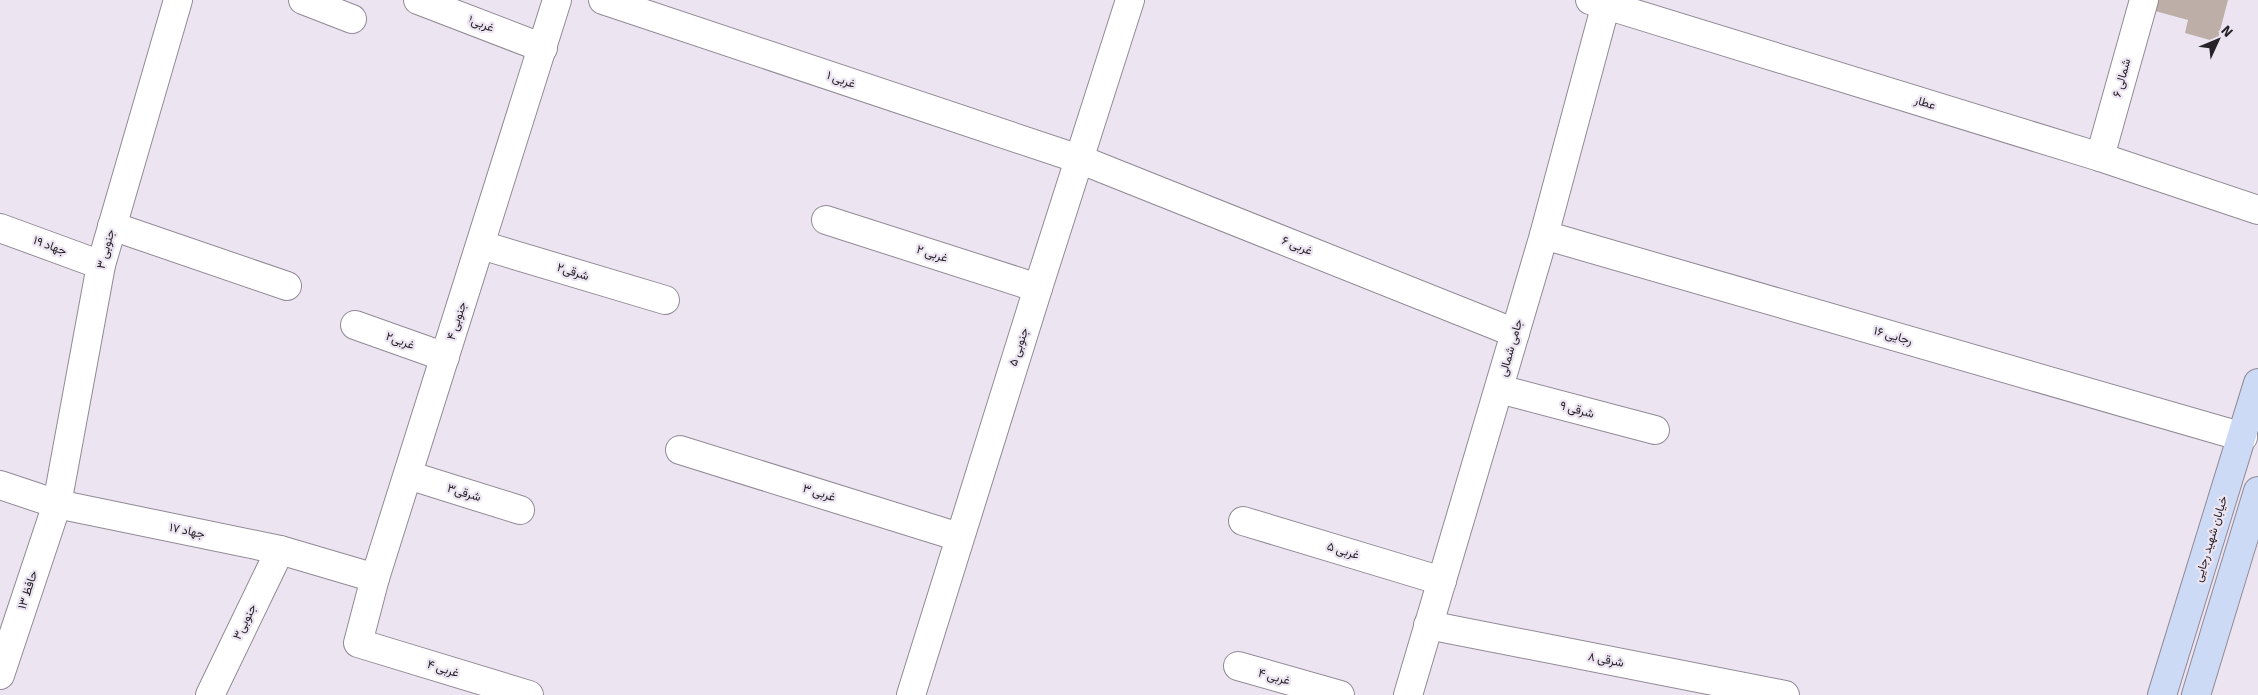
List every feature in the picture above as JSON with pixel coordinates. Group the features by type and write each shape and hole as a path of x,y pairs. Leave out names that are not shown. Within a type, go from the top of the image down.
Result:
{"main road":[{"name":"خیابان شهید رجایی","path":"2165,687 2258,383"},
{"path":"2165,687 2198,690 2250,545 2258,490"}],"street":[{"path":"303,0 352,19"},
{"name":"غربی۱","path":"418,0 543,48"},
{"name":"جنوبی ۴","path":"358,643 375,578 557,0"},
{"name":"غربی ۱","path":"603,0 1080,159"},
{"name":"جنوبی ۵","path":"911,695 959,537 1130,0"},
{"name":"شمالی ۶","path":"2100,157 2144,0"},
{"name":"جنوبی ۳","path":"56,504 101,265 176,1"},
{"name":"عطار","path":"1600,2 2100,157 2258,210"},
{"name":"جامی شمالی","path":"1408,695 1544,235 1600,2"},
{"name":"غربی ۶","path":"1080,159 1515,333"},
{"name":"غربی ۲","path":"826,220 1038,288"},
{"path":"112,226 287,286"},
{"name":"جهاد ۱۹","path":"0,228 101,265"},
{"name":"رجایی ۱۶","path":"1544,235 2242,437"},
{"name":"شرقی۲","path":"481,245 665,300"},
{"name":"غربی۲","path":"355,325 445,357"},
{"name":"شرقی ۹","path":"1499,389 1656,430"},
{"name":"غربی ۳","path":"680,450 959,537"},
{"name":"شرقی۳","path":"408,476 520,510"},
{"name":"جهاد ۱۷","path":"0,484 56,504 280,550 375,578"},
{"name":"حافظ ۱۳","path":"0,675 56,504"},
{"name":"غربی ۵","path":"1243,521 1442,581"},
{"name":"جنوبی۳","path":"210,695 280,550"},
{"name":"شرقی ۸","path":"1428,625 1785,695"},
{"name":"غربی ۴","path":"358,643 529,695"},
{"name":"غربی ۴","path":"1238,666 1340,695"}],"building":[{"path":"2158,0 2228,0 2217,42 2185,33 2188,20 2155,11"}]}
